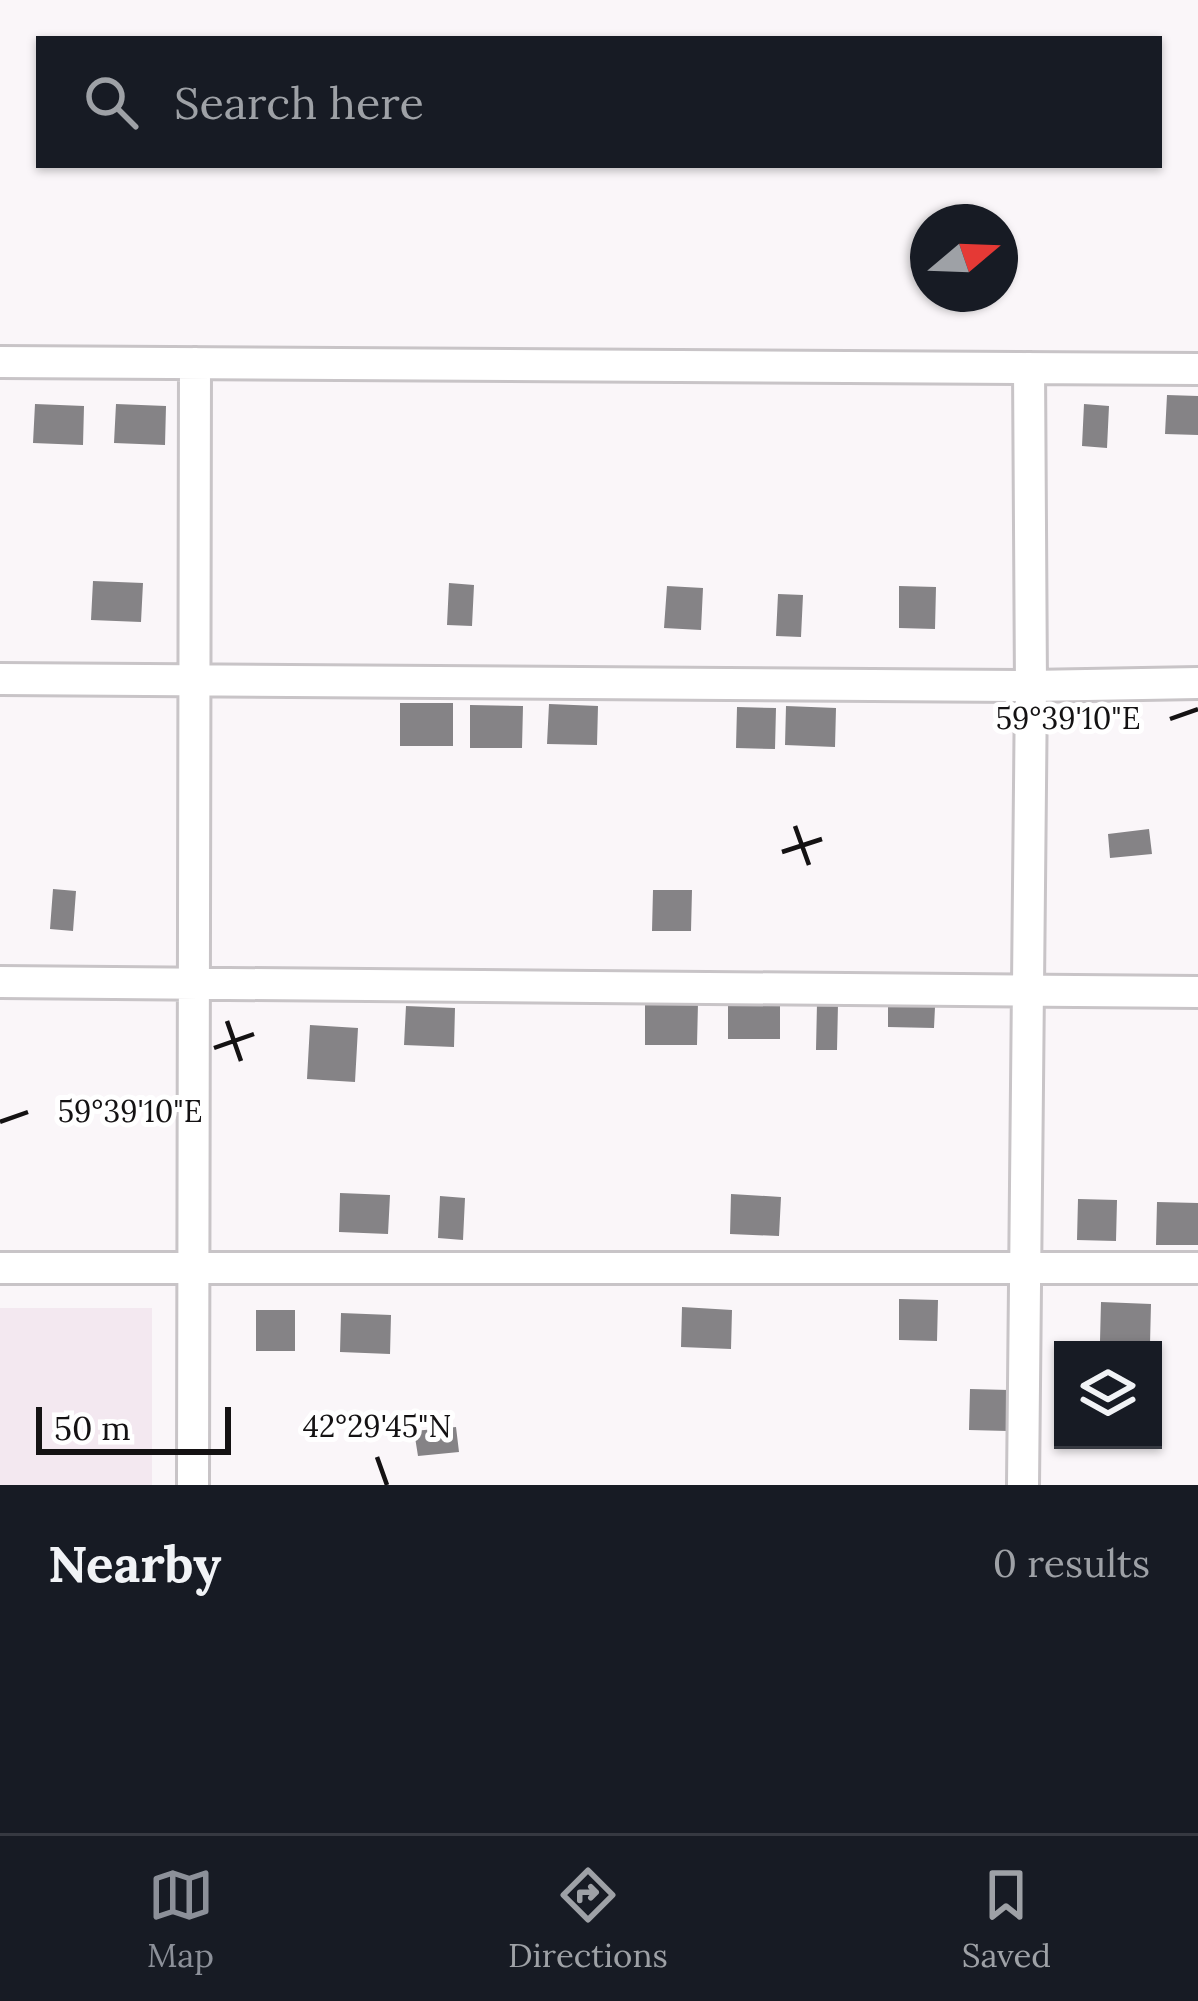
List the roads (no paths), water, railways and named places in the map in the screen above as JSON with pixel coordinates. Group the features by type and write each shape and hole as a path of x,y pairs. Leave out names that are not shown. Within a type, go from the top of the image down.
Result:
{"street":[{"path":"0,362 1198,369"},
{"path":"193,1485 195,363"},
{"path":"1023,1485 1031,686 1029,368"},
{"path":"0,679 1198,683"},
{"path":"0,982 1198,992"},
{"path":"0,1268 1198,1268"}]}
